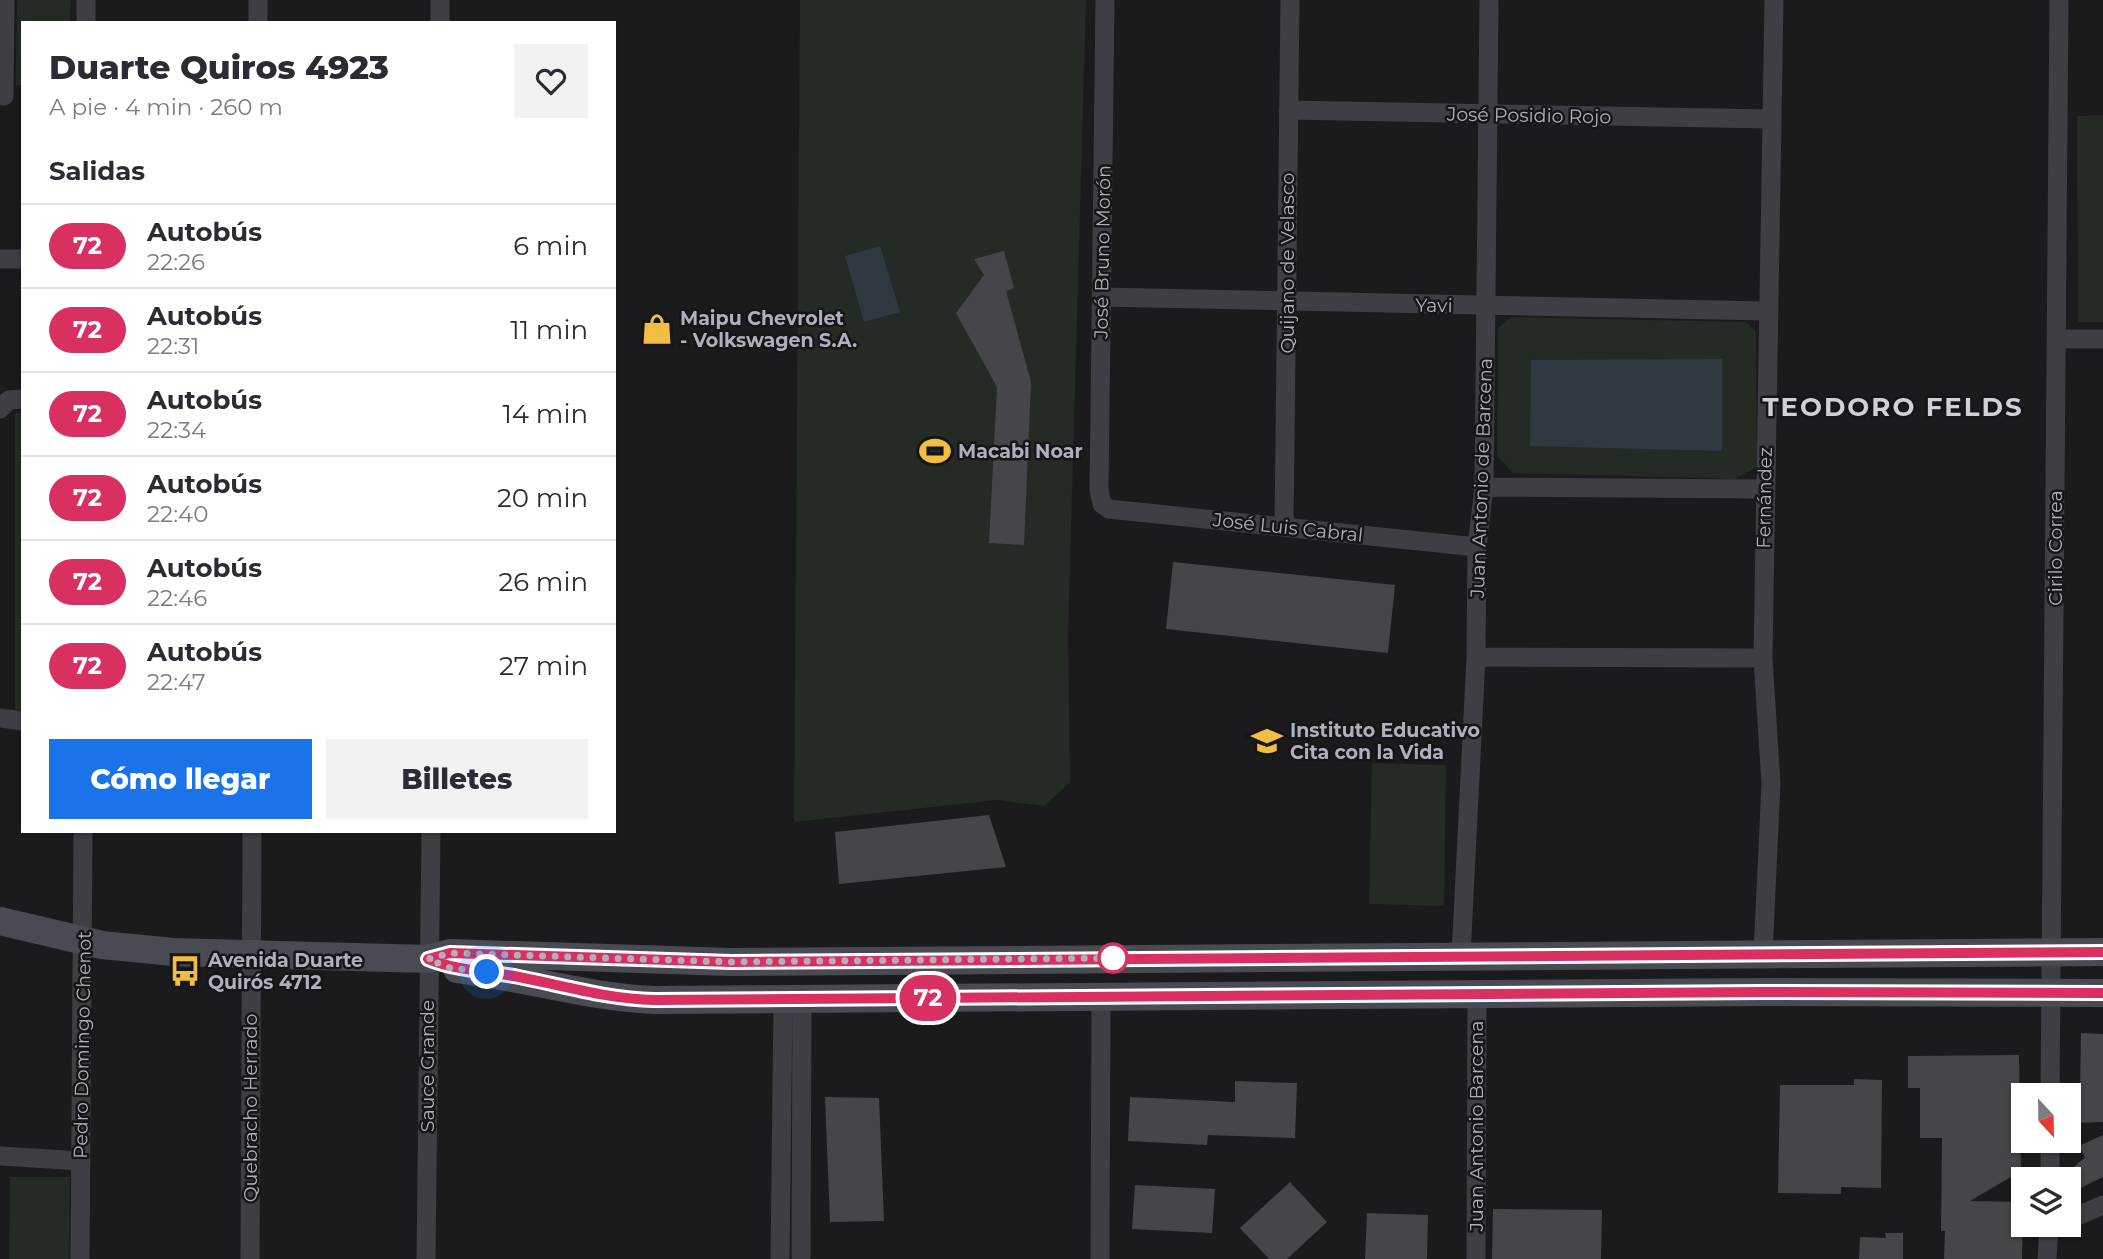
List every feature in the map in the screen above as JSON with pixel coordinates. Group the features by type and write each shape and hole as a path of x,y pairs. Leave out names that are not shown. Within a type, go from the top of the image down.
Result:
{"main road":[{"path":"0,921 83,940 173,952 428,959 450,953 731,962 2103,952"},
{"path":"428,959 450,968 518,976 603,997 654,1000 2103,993"}],"street":[{"path":"5,0 9,96"},
{"path":"86,0 86,21"},
{"path":"258,0 258,21"},
{"path":"440,0 440,21"},
{"name":"José Bruno Morón","path":"1101,504 1099,490 1105,0"},
{"name":"Quijano de Velasco","path":"1284,526 1290,0"},
{"name":"Juan Antonio de Barcena","path":"1461,956 1476,656 1477,547 1484,487 1489,0"},
{"name":"Fernández","path":"1763,954 1771,784 1763,658 1774,0"},
{"name":"Cirilo Correa","path":"2050,1083 2059,0"},
{"name":"José Posidio Rojo","path":"1288,110 1770,119"},
{"path":"0,259 21,259"},
{"name":"Yavi","path":"1102,297 1767,311"},
{"path":"2056,340 2103,339"},
{"path":"0,410 9,400 21,400"},
{"path":"1484,487 1764,489"},
{"name":"José Luis Cabral","path":"1101,504 1110,509 1477,547"},
{"path":"1476,656 1763,658"},
{"path":"0,718 21,721"},
{"name":"Pedro Domingo Chenot","path":"80,1259 83,833"},
{"name":"Quebracho Herrado","path":"250,1259 252,833"},
{"name":"Sauce Grande","path":"426,1259 430,833"},
{"name":"Juan Antonio Barcena","path":"1476,1259 1477,994"},
{"path":"1100,1259 1101,997"},
{"path":"780,1259 793,1000"},
{"path":"793,1000 801,1259"},
{"path":"0,1156 81,1161"},
{"path":"2081,1214 2103,1205"},
{"path":"2048,1259 2050,1237"}],"shaded area":[{"path":"17,0 71,0 70,21 21,21 21,85 16,85"},
{"name":"Macabi Noar","path":"800,0 1086,0 1068,635 1070,782 1045,806 997,800 794,822"},
{"path":"2103,115 2103,322 2078,322 2077,116"},
{"path":"880,246 900,312 864,322 845,256"},
{"path":"1511,317 1746,322 1756,332 1757,467 1735,479 1513,473 1497,456 1498,328"},
{"path":"1722,359 1722,451 1530,446 1531,360"},
{"path":"15,413 21,413 21,710 15,710"},
{"path":"1372,763 1446,765 1444,906 1369,904"},
{"path":"10,1177 70,1177 69,1259 9,1259"}],"building":[{"path":"1004,251 1014,288 1006,291 1031,382 1024,545 989,543 997,387 956,313 984,275 974,259"},
{"path":"1173,562 1395,585 1388,653 1166,629"},
{"path":"989,815 1006,867 839,884 835,832"},
{"path":"2081,1033 2103,1034 2103,1122 2081,1123"},
{"path":"2019,1055 2019,1083 2011,1083 2011,1153 2021,1153 2021,1167 2011,1167 2011,1177 1970,1201 2011,1202 2011,1237 2022,1237 2022,1259 1944,1259 1945,1231 1941,1231 1942,1138 1920,1138 1920,1088 1908,1088 1908,1056"},
{"path":"1854,1079 1882,1080 1881,1188 1841,1187 1841,1194 1778,1193 1780,1085 1854,1085"},
{"path":"1235,1081 1297,1083 1295,1138 1208,1135 1207,1145 1128,1141 1130,1097 1235,1102"},
{"path":"825,1097 879,1098 884,1221 830,1222"},
{"path":"2103,1135 2103,1177 2081,1188 2081,1167 2074,1167 2085,1157 2081,1145"},
{"path":"1290,1182 1327,1222 1287,1259 1269,1259 1240,1228"},
{"path":"1135,1185 1215,1189 1212,1233 1132,1229"},
{"path":"1493,1209 1602,1210 1601,1259 1492,1259"},
{"path":"1367,1213 1428,1215 1427,1259 1365,1259"},
{"path":"1885,1233 1903,1233 1903,1259 1859,1259 1860,1237 1886,1238"}],"bus line":[{"name":"72","path":"2103,952 986,958 731,962 450,953 428,959 450,968 518,976 603,997 654,1000 1763,992 2103,993"}],"place":[{"name":"Maipu Chevrolet - Volkswagen S.A.","path":"657,329"},
{"name":"Macabi Noar","path":"935,451"},
{"name":"Instituto Educativo Cita con la Vida","path":"1267,741"},
{"name":"Avenida Duarte Quirós 4712","path":"185,971"}],"district":[{"name":"TEODORO FELDS","path":"1893,407"}],"route":[{"path":"487,972 450,968 428,959 450,953 731,962 1113,958"}]}
